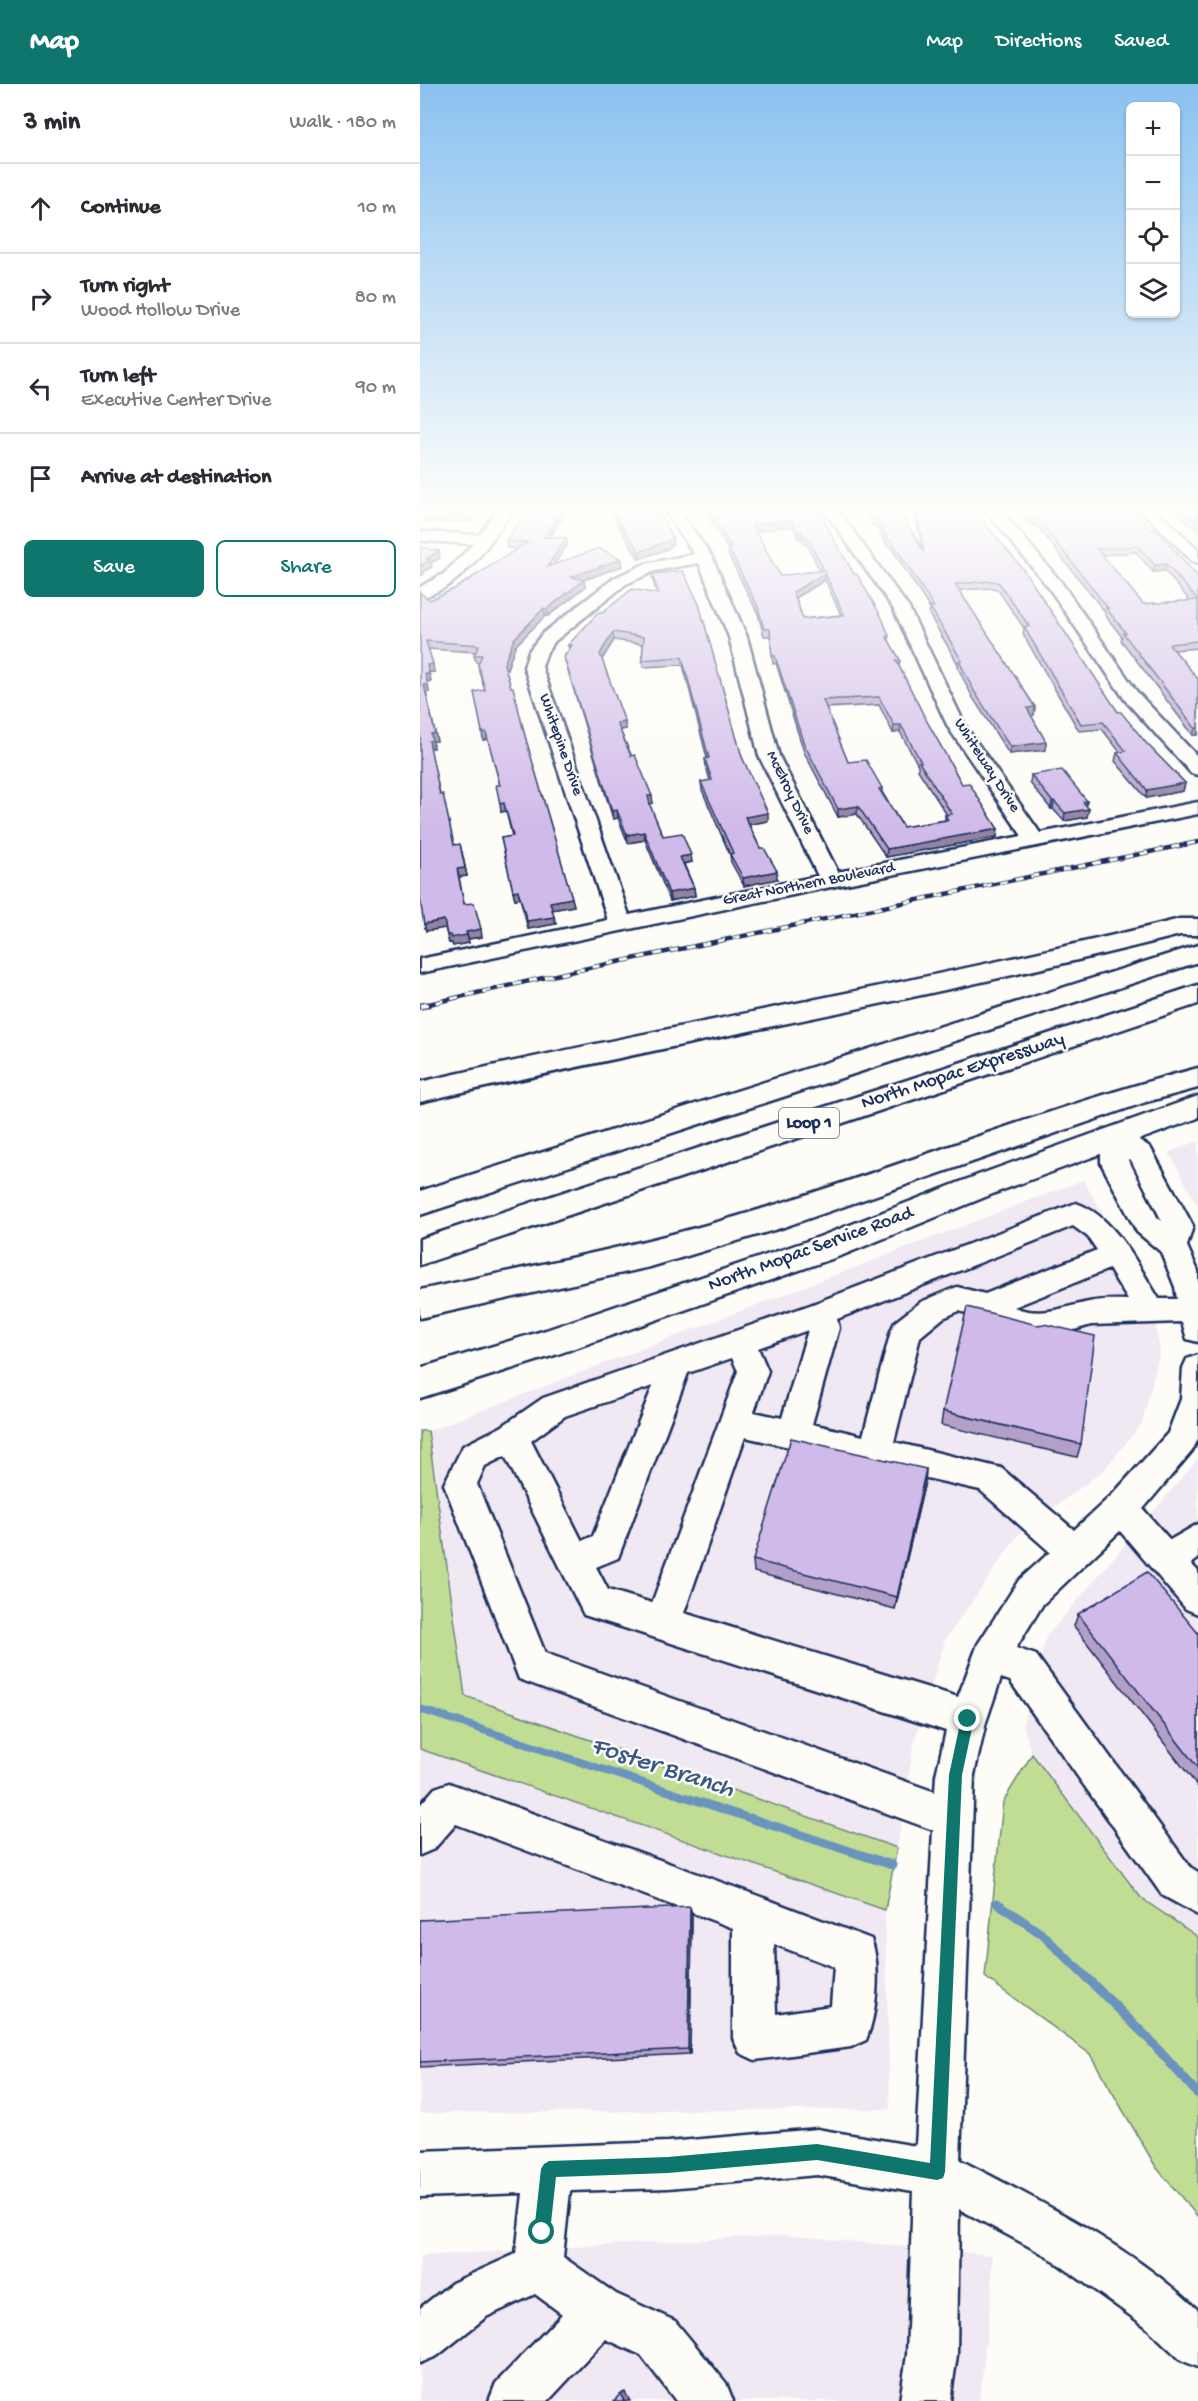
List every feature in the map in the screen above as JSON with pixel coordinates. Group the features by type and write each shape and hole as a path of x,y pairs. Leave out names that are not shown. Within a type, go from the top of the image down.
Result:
{"main road":[{"path":"420,1092 581,1056 995,973 1076,955 1180,927 1198,927"},
{"path":"420,1183 1198,937"},
{"path":"420,1203 1198,953"},
{"path":"420,1230 1198,976"},
{"name":"North Mopac Expressway","path":"420,1252 1198,994"},
{"path":"420,1304 650,1254 773,1218 1138,1094 1198,1078"},
{"name":"North Mopac Service Road","path":"424,1383 546,1344 831,1246 1198,1107"}],"street":[{"name":"Whitepine Drive","path":"578,614 549,637 538,651 533,667 620,923"},
{"name":"McElroy Drive","path":"728,614 738,637 769,756 831,880"},
{"name":"Whiteway Drive","path":"904,614 957,727 1035,840"},
{"path":"1075,614 1131,696 1198,769"},
{"name":"Great Northern Boulevard","path":"420,966 831,880 1198,808"},
{"path":"875,1453 906,1331 932,1310 957,1299 986,1306 1009,1319 1034,1325 1057,1323 1091,1313 1151,1311 1197,1323 1185,1262 1147,1224 1115,1163 1114,1137"},
{"path":"954,1818 532,1666 460,1484 474,1456 512,1437 554,1407 821,1313 1076,1214 1098,1228 1151,1311"},
{"path":"986,1306 1115,1255"},
{"path":"793,1435 824,1328 821,1313"},
{"path":"662,1624 753,1371 740,1342"},
{"path":"574,1560 606,1547 676,1365"},
{"path":"926,2401 932,2355 937,2172 955,1775 968,1719 991,1656 1031,1592 1121,1508 1193,1425 1198,1368"},
{"path":"735,1421 989,1478 1074,1552"},
{"path":"512,1437 596,1603 968,1719"},
{"path":"1121,1508 1198,1597"},
{"path":"1167,1561 1198,1540"},
{"path":"991,1656 1023,1668 1176,1881 1198,1895"},
{"path":"420,1835 449,1802 753,1914"},
{"path":"420,2174 668,2165 817,2152 937,2172 1064,2239 1162,2309 1198,2343"},
{"path":"538,2268 549,2169"},
{"path":"538,2268 599,2311 658,2338 708,2401"},
{"path":"420,2339 469,2300 538,2268"},
{"path":"514,2401 599,2311"}],"shaded area":[{"path":"1198,1141 1198,1207 1169,1152"},
{"path":"1083,1180 1148,1289 1160,1351 1142,1423 1104,1470 1019,1534 945,1640 914,1743 897,1848 465,1696 428,1431"},
{"path":"1198,1459 1198,1937 1141,1898 1032,1754 1023,1724 1046,1637"},
{"path":"420,1749 885,1910 890,2109 420,2113"},
{"path":"785,2235 992,2255 992,2291 979,2401 420,2401 420,2256"}],"green space":[{"path":"420,1431 428,1431 465,1696 897,1848 885,1910 420,1749"},
{"path":"1032,1754 1141,1898 1198,1937 1198,2217 1156,2167 1090,2054 985,1977 1003,1802"}],"building":[{"path":"420,614 538,614 514,639 504,664 511,687 513,687 572,898 550,902 554,917 527,921 518,890 513,891 501,838 513,836 504,803 500,804 496,785 500,785 486,732 482,732 474,692 485,690 478,664 482,655 474,655 479,645 426,641 433,664 427,665 429,674 425,674 428,685 424,685 435,733 431,734 432,740 429,741 440,795 443,794 454,845 460,844 465,868 457,869 464,904 474,903 481,929 451,938 447,935 444,920 424,924 420,899"},
{"path":"597,614 702,614 742,757 768,813 745,817 760,848 764,848 777,871 743,878 730,854 733,853 701,782 712,780 705,759 709,758 682,657 642,660 644,637 613,632 600,654 625,722 617,723 631,756 635,755 652,796 648,796 650,805 663,836 682,833 691,855 680,857 694,888 669,893 644,832 627,835 617,810 612,811 564,657 572,645 568,645"},
{"path":"760,614 801,614 803,619 844,614 880,614 889,636 887,637 900,660 896,660 924,716 962,784 969,783 998,829 887,849 858,806 838,809 804,744 775,656 772,656 770,629 764,629","holes":["879,697 894,725 901,725 921,762 919,762 952,814 945,815 948,820 903,827 879,789 882,788 866,760 848,762 823,700"]},
{"path":"934,614 975,614 1035,707 1027,708 1046,742 1010,747 974,691 959,661 962,661"},
{"path":"1021,614 1053,614 1118,712 1121,712 1146,743 1185,783 1147,790 1117,753 1126,751 1103,722 1081,724 1024,627 1029,626"},
{"path":"1111,614 1198,614 1198,641 1169,644 1198,679 1198,728 1195,728 1123,633 1126,633"},
{"path":"1062,770 1087,801 1083,802 1089,809 1065,813 1031,775"},
{"path":"967,1307 1037,1325 1044,1324 1095,1336 1081,1444 943,1411"},
{"path":"791,1438 926,1469 897,1597 753,1560"},
{"path":"1147,1572 1198,1633 1198,1768 1078,1614"},
{"path":"690,1907 688,2049 420,2062 420,1920"},
{"path":"620,2394 624,2401 614,2401"}],"waterway":[{"name":"Foster Branch","path":"420,1709 755,1820"},
{"name":"Foster Branch","path":"750,1818 892,1865"},
{"name":"Foster Branch","path":"997,1903 1043,1935 1146,2036 1198,2094"}],"railway":[{"path":"427,1005 420,1006 569,972 1198,842"}],"route":[{"path":"542,2232 549,2169 668,2165 817,2152 937,2172 955,1775 968,1719"}]}
